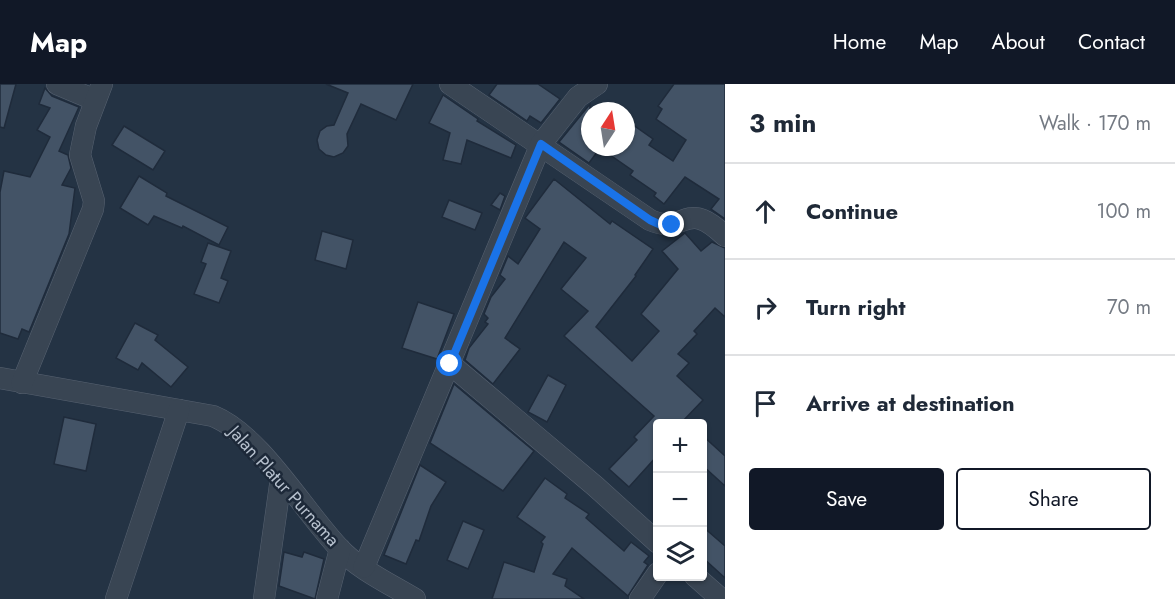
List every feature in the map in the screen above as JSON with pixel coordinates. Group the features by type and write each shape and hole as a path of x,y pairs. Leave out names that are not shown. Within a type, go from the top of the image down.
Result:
{"street":[{"path":"22,383 93,209 94,201 80,155 98,92 57,84"},
{"path":"450,84 650,220 661,225 672,225 691,216 710,222 725,236"},
{"path":"364,567 541,144 578,97 597,84"},
{"path":"450,364 595,486 653,539"},
{"name":"Jalan Platur Purnama","path":"0,378 213,416 236,428 340,549 415,599"},
{"path":"116,599 179,410"},
{"path":"264,599 281,478"},
{"path":"327,599 340,549"},
{"path":"640,599 653,579"},
{"path":"701,581 721,599"}],"building":[{"path":"0,84 16,84 4,128 0,127"},
{"path":"326,84 413,84 396,120 361,104 347,134 348,146 343,153 334,157 326,155 319,149 317,140 320,131 327,126 334,125 348,93"},
{"path":"497,84 538,84 560,99 541,123 530,116 527,121 489,95"},
{"path":"674,84 725,84 725,219 711,209 719,199 685,177 664,204 654,196 656,193 630,175 633,171 611,156 635,156 635,126 653,139 649,145 673,161 686,140 656,119 662,109 658,106"},
{"path":"45,88 52,96 79,107 59,151 68,155 71,168 62,185 75,188 69,234 29,332 22,329 18,339 0,333 0,192 4,171 30,177 50,137 37,130 50,108 39,104"},
{"path":"443,95 478,119 477,121 516,145 511,158 467,140 461,164 443,160 450,133 429,123"},
{"path":"581,115 581,156 594,156 589,163 559,142"},
{"path":"124,126 165,151 153,170 112,145"},
{"path":"139,176 167,193 166,196 228,227 219,245 183,226 182,228 154,216 148,225 120,208"},
{"path":"554,179 610,224 612,221 653,249 636,276 596,327 632,361 659,331 641,314 678,269 662,251 685,233 701,251 712,242 725,248 725,317 715,308 694,331 697,334 678,354 689,363 677,376 703,400 685,419 653,419 653,460 629,487 609,469 637,440 634,437 654,416 564,336 588,311 561,289 586,258 564,242 505,338 520,349 493,384 465,360 469,348 488,324 485,322 488,318 484,314 491,297 505,279 500,275 508,256 518,264 540,229 525,218"},
{"path":"500,193 505,196 500,210 491,205"},
{"path":"449,200 482,213 475,230 442,217"},
{"path":"322,231 353,240 346,269 315,260"},
{"path":"208,243 231,251 221,278 228,281 219,303 194,294 206,264 201,262"},
{"path":"418,302 454,314 437,359 402,348"},
{"path":"135,323 158,335 155,340 188,367 171,387 142,363 138,370 116,358"},
{"path":"548,375 566,385 547,422 528,412"},
{"path":"454,384 534,451 503,491 430,443"},
{"path":"64,417 96,424 86,471 54,464"},
{"path":"707,440 725,456 725,486 707,470"},
{"path":"420,465 446,482 431,506 419,541 416,540 406,564 384,555"},
{"path":"545,478 567,494 565,498 589,514 586,518 624,551 631,542 649,556 644,562 648,565 628,596 572,548 553,574 567,579 565,586 584,599 492,599 504,562 534,572 543,544 541,542 545,537 517,517"},
{"path":"463,521 484,530 468,569 447,560"},
{"path":"707,530 725,546 725,578 707,562"},
{"path":"284,552 302,557 304,552 324,559 315,599 279,586"}],"route":[{"path":"450,364 541,144 650,220 661,225 672,225"}]}
